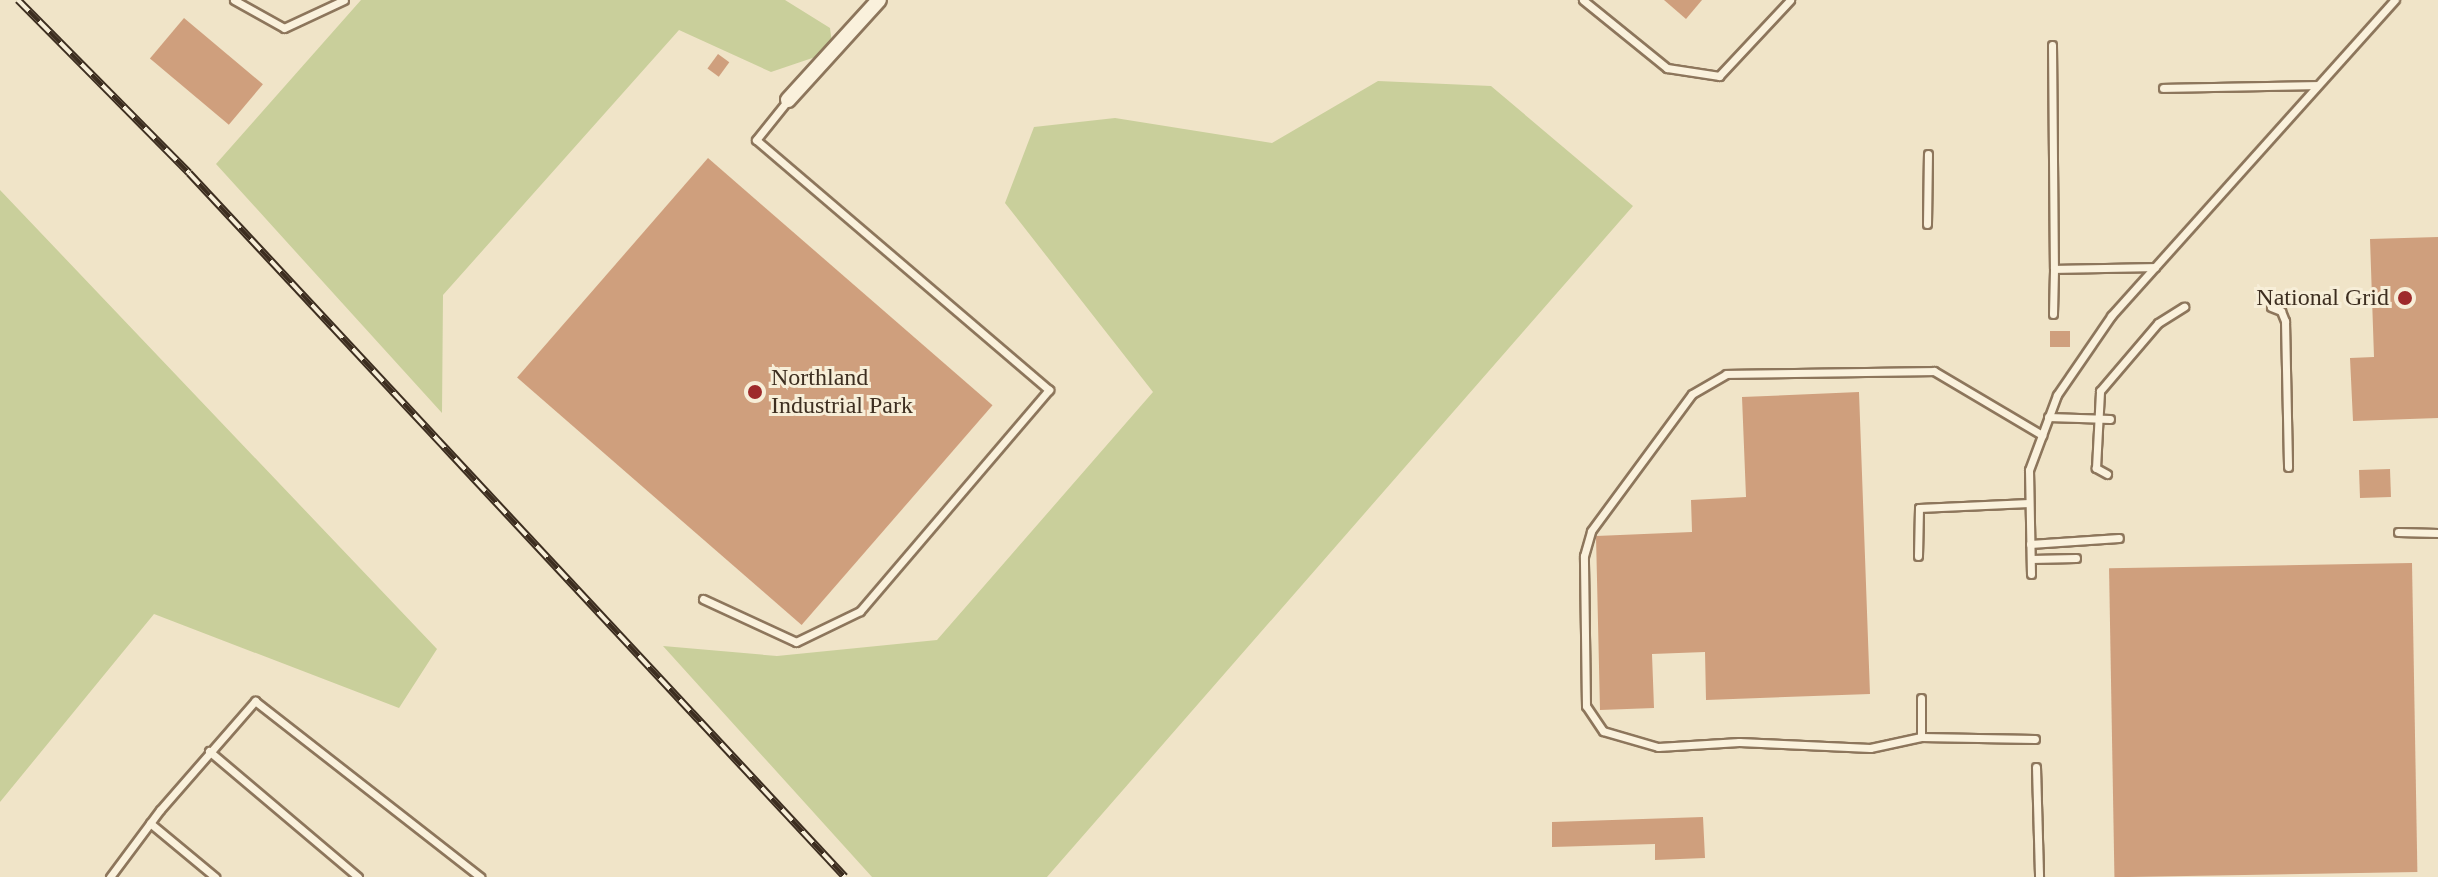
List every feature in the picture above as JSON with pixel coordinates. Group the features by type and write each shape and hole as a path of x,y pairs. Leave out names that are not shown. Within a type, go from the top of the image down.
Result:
{"street":[{"path":"788,100 879,0"}],"lane":[{"path":"234,0 284,28 344,0"},
{"path":"1583,0 1667,68 1719,76 1790,0"},
{"path":"2031,574 2029,470 2057,395 2111,316 2395,0"},
{"path":"2052,45 2053,314"},
{"path":"2163,88 2317,85"},
{"path":"703,599 796,642 860,611 1049,390 756,140 788,100"},
{"path":"1927,224 1928,154"},
{"path":"2054,269 2155,267"},
{"path":"2107,474 2096,468 2095,419 2100,391 2158,323 2184,307"},
{"path":"2271,307 2281,311 2285,321 2288,467"},
{"path":"2035,739 1921,737 1870,748 1739,742 1658,747 1603,731 1586,706 1584,556 1591,531 1692,394 1726,374 1934,371 2042,435"},
{"path":"2048,417 2110,419"},
{"path":"1918,556 1919,508 2029,503"},
{"path":"2398,532 2438,533"},
{"path":"2030,544 2119,538"},
{"path":"2031,559 2076,558"},
{"path":"1921,698 1921,737"},
{"path":"110,877 209,751 255,701 480,877"},
{"path":"209,751 358,877"},
{"path":"2036,767 2039,877"},
{"path":"150,823 215,877"}],"green space":[{"path":"361,0 785,0 830,28 833,51 771,72 679,30 443,295 442,413 216,164"},
{"path":"1378,81 1491,86 1633,206 1047,877 872,877 663,646 777,656 937,640 1153,392 1005,203 1034,127 1115,118 1272,143"},
{"path":"0,190 437,649 399,708 154,614 0,802"}],"building":[{"path":"1664,0 1702,0 1686,19"},
{"path":"184,18 263,84 229,125 150,59"},
{"path":"718,54 729,62 719,77 707,69"},
{"name":"Northland Industrial Park","path":"708,158 993,405 802,625 517,378"},
{"name":"National Grid","path":"2438,237 2438,418 2353,421 2350,358 2374,357 2370,239"},
{"path":"2050,331 2070,331 2070,347 2050,347"},
{"path":"1859,392 1870,694 1706,700 1705,652 1652,654 1654,708 1600,710 1596,536 1692,532 1691,500 1746,497 1742,397"},
{"path":"2390,469 2391,497 2360,498 2359,470"},
{"path":"2412,563 2417,872 2114,877 2109,568"},
{"path":"1703,817 1705,858 1655,860 1655,844 1552,847 1552,822"}],"railway":[{"path":"18,0 189,173 845,877"}],"place":[{"name":"National Grid","path":"2405,298"},
{"name":"Northland Industrial Park","path":"755,392"}]}
